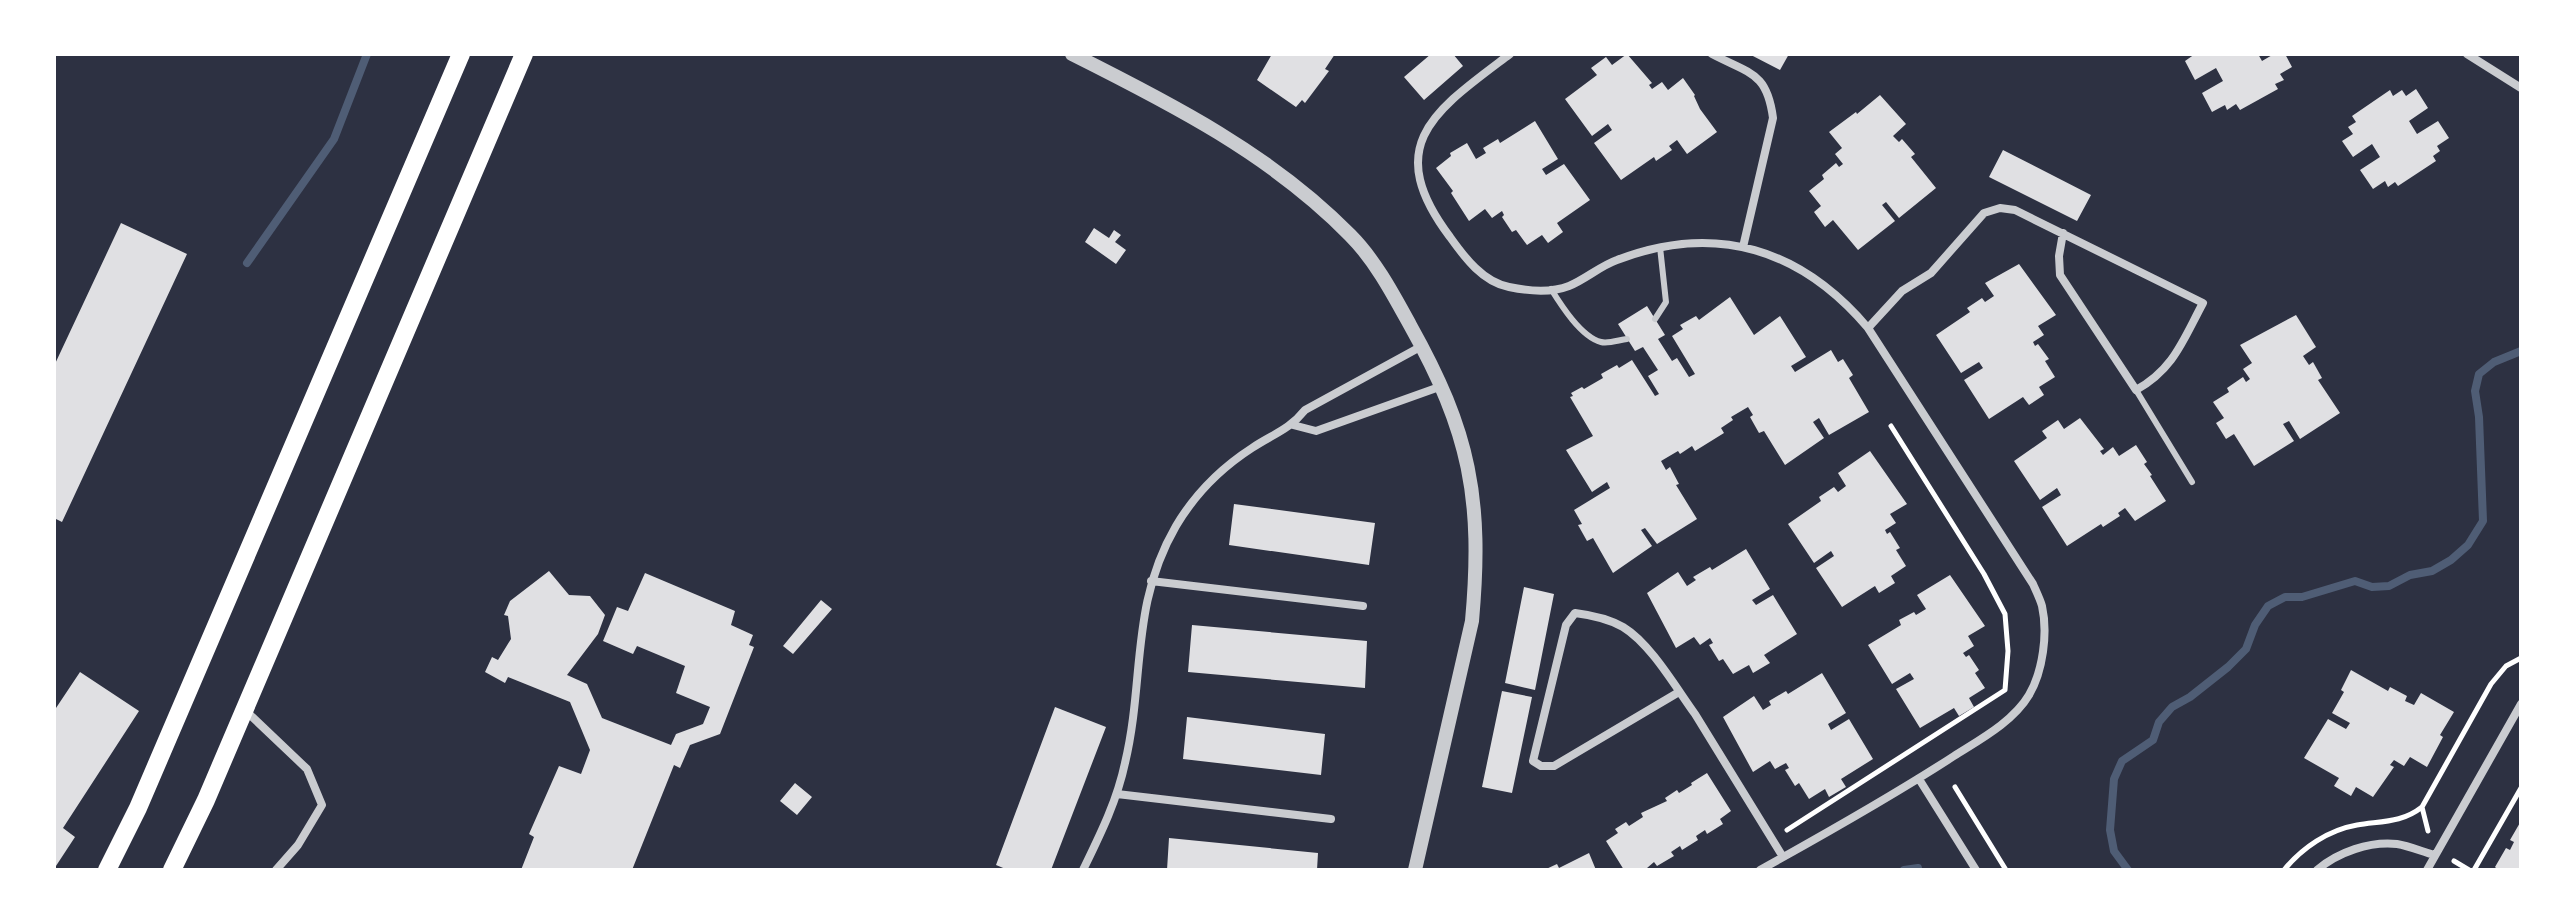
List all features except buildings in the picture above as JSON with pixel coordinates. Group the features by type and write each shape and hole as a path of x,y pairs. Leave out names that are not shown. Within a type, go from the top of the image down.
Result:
{"main road":[{"path":"107,870 138,808 461,54"},
{"path":"172,870 206,800 524,54"}],"street":[{"path":"1072,54 1212,129 1263,162 1351,236 1377,270 1442,386 1470,469 1476,542 1475,579 1472,621 1415,870"},
{"path":"1510,54 1450,99 1432,120 1420,143 1419,177 1430,211 1476,270 1505,287 1536,292 1568,287 1613,262 1660,247 1712,242 1775,257 1809,273 1834,291 1868,328 2033,584 2042,607 2044,639 2039,669 2028,696 2010,717 1919,779 1760,870"},
{"path":"1712,54 1761,80 1770,97 1773,118 1743,247"},
{"path":"2467,54 2521,88"},
{"path":"1868,328 1902,291 1931,273 1984,213 2000,208 2015,210 2063,233 2203,303 2164,371 2136,390 2060,275 2063,233"},
{"path":"1083,870 1117,794 1128,748 1151,581 1176,526 1212,480 1242,455 1293,425 1305,410 1422,346"},
{"path":"1293,425 1316,431 1442,386"},
{"path":"1151,581 1363,606"},
{"path":"1679,692 1554,766 1541,766 1533,761 1566,625 1575,613 1624,627 1649,651 1679,692 1695,714 1783,857"},
{"path":"2427,870 2521,704"},
{"path":"243,709 307,769 322,805 298,845 276,870"},
{"path":"1919,779 1976,870"},
{"path":"1117,794 1331,819"},
{"path":"2317,870 2326,862 2357,847 2396,844 2435,855"}],"lane":[{"path":"1655,319 1666,302 1660,247"},
{"path":"1551,289 1565,311 1590,337 1603,343 1627,339"},
{"path":"2136,390 2192,482"}],"path":[{"path":"1787,830 2005,690 2008,651 2005,614 1984,574 1891,426"},
{"path":"2284,870 2295,856 2332,832 2357,825 2392,822 2414,814 2422,807 2491,684 2506,666 2521,658"},
{"path":"1955,787 2006,870"},
{"path":"2454,861 2472,870 2521,788"},
{"path":"2422,807 2428,831"}],"waterway":[{"path":"247,263 334,139 367,54"},
{"path":"2128,870 2114,851 2110,830 2114,779 2122,761 2153,740 2159,722 2172,707 2190,697 2246,649 2255,625 2268,606 2285,597 2302,597 2355,581 2372,587 2389,586 2410,575 2432,571 2468,545 2483,521 2475,391 2479,374 2494,362 2521,351"},
{"path":"1904,870 1918,868"}]}
